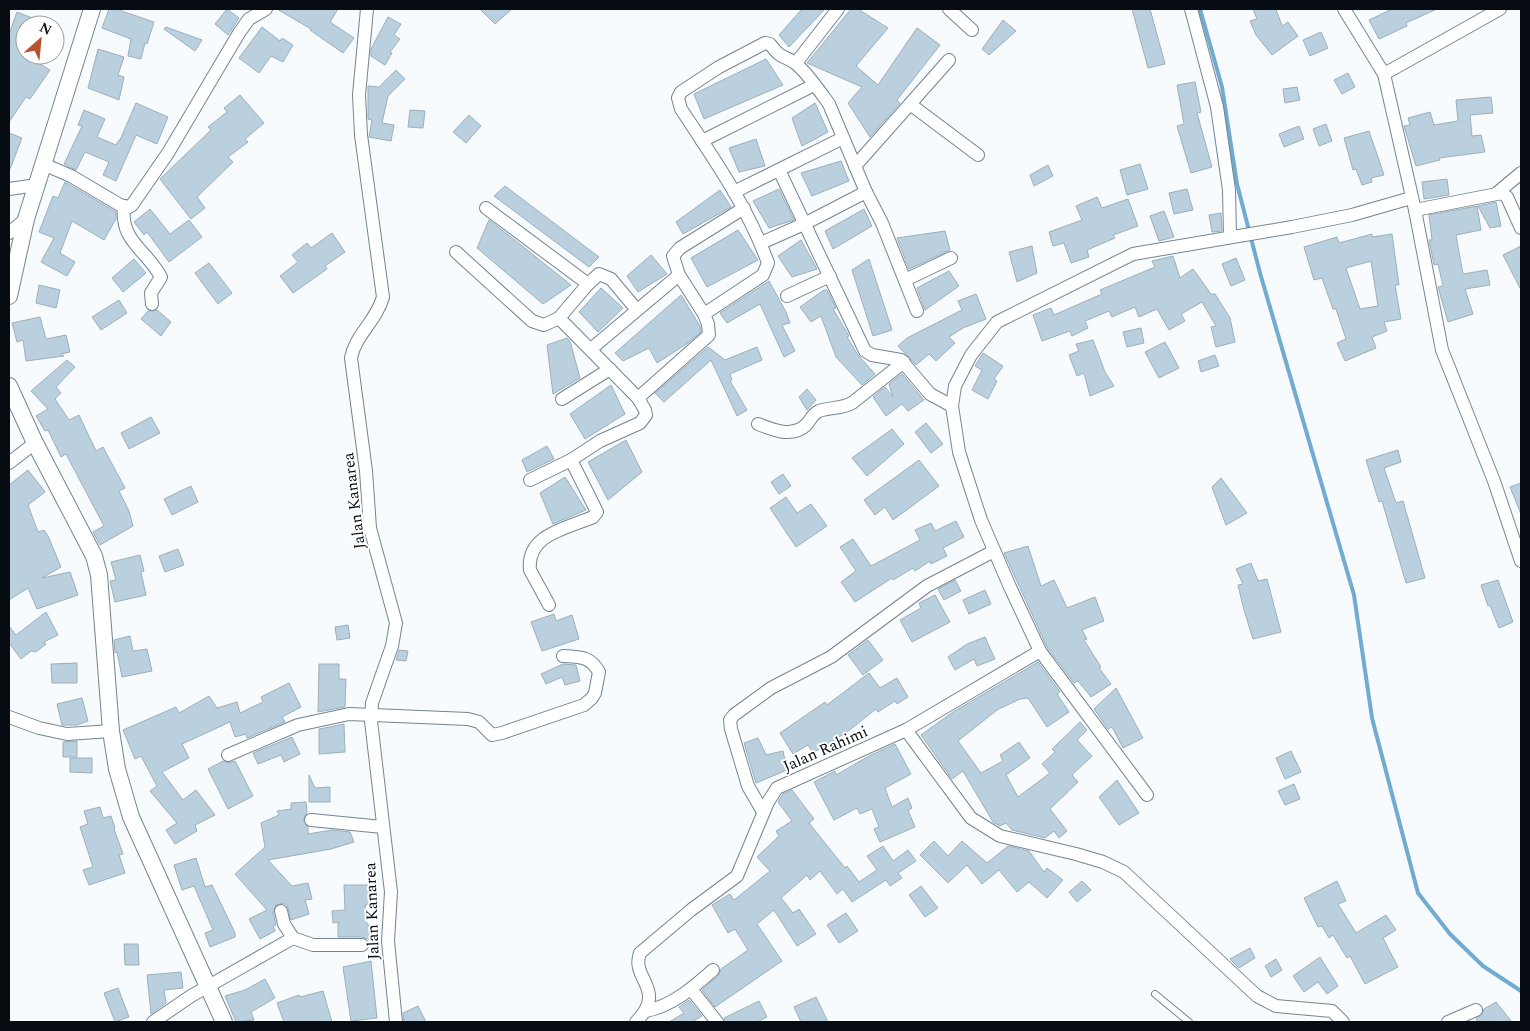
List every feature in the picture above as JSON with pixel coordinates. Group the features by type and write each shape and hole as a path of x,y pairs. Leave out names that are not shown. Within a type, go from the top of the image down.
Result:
{"street":[{"path":"9,296 26,219 92,9"},
{"path":"43,164 71,176 124,206 132,205 168,153 239,32 249,19 266,9"},
{"name":"Jalan Kanarea","path":"367,9 359,95 362,143 382,297 377,315 359,338 352,350 351,358 366,471 370,528 396,623 392,646 372,703 371,713 391,892 388,941 396,1022"},
{"path":"796,63 838,9"},
{"path":"949,9 972,30"},
{"path":"1191,9 1216,107 1235,236"},
{"path":"1344,9 1384,74 1413,204 1442,350 1494,480 1521,561"},
{"path":"1384,74 1500,9"},
{"path":"704,314 763,276 768,263 761,243 725,174 681,109 678,101 679,94 719,67 765,43 770,44 780,57 796,63 829,104 866,192 882,223 917,311"},
{"path":"855,166 948,60"},
{"path":"702,141 814,85"},
{"path":"910,104 978,155"},
{"path":"734,192 843,138"},
{"path":"779,170 806,223 865,351 872,355 896,358 904,362 930,394 952,406"},
{"path":"1497,193 1521,173"},
{"path":"9,189 37,185"},
{"path":"761,243 806,223 866,192"},
{"path":"1147,795 1040,651 980,520 959,452 952,406 956,386 971,354 983,337 1008,314 1133,254 1413,204 1497,193 1507,197 1521,228"},
{"path":"124,206 122,219 126,233 161,277 151,293 152,304"},
{"path":"486,208 588,284"},
{"path":"638,398 709,335 708,324 704,314 679,275 673,261 676,251 744,208"},
{"path":"9,233 26,219"},
{"path":"456,252 532,321 544,325 559,318 596,276 608,276 637,310"},
{"path":"905,280 951,258"},
{"path":"591,349 679,275"},
{"path":"788,296 830,276"},
{"path":"530,480 570,460 600,441 640,423 646,415 638,398 559,318"},
{"path":"758,424 784,432 802,428 815,413 830,406 847,406 852,403 904,362"},
{"path":"562,399 610,369"},
{"path":"9,386 35,443 96,562 99,575 111,731 117,769 131,817 224,1022"},
{"path":"9,463 35,443"},
{"path":"550,605 530,570 532,556 537,545 546,535 592,517 597,512 570,460"},
{"path":"763,812 748,786 731,729 730,720 734,714 770,688 830,656 927,586 994,550"},
{"name":"Jalan Rahimi","path":"646,1011 649,996 639,965 640,953 690,910 737,876 763,812 772,795 784,784 906,730 1040,651"},
{"path":"228,755 298,726 328,717 371,713 468,718 479,722 492,735 502,733 584,705 592,698 599,672 594,663 586,657 563,656"},
{"path":"9,717 39,728 67,734 111,731"},
{"path":"906,730 971,818 988,830 1000,836 1103,862 1124,872 1257,996 1276,1006 1325,1009 1339,1016 1343,1022"},
{"path":"311,820 383,827"},
{"path":"281,911 284,924 293,938 313,945 362,946"},
{"path":"153,1022 208,986 293,938"},
{"path":"636,1022 646,1011 667,1004 691,989 713,970"},
{"path":"691,989 717,1022"},
{"path":"1448,1022 1476,1010"}],"lane":[{"path":"1155,994 1189,1022"}],"building":[{"path":"109,9 116,9 154,22 147,44 145,43 141,59 128,56 131,39 102,28"},
{"path":"227,9 239,18 228,35 215,24"},
{"path":"277,9 338,9 330,22 354,38 343,53 311,29"},
{"path":"480,9 512,9 495,24"},
{"path":"802,9 825,9 789,47 779,35"},
{"path":"851,9 858,9 888,28 856,66 878,85 917,28 940,45 897,100 900,103 870,137 848,103 862,87 807,63"},
{"path":"1132,9 1150,9 1165,64 1148,68"},
{"path":"1253,9 1276,9 1282,26 1288,22 1298,36 1272,55 1256,35 1250,21 1257,19"},
{"path":"1392,9 1437,9 1406,23 1407,26 1379,39 1369,20"},
{"path":"388,17 401,24 394,35 400,39 390,52 392,53 385,65 371,56 371,49"},
{"path":"15,18 15,65 42,65 50,70 30,99 26,97 9,122 9,34"},
{"path":"1003,20 1016,31 989,55 982,49"},
{"path":"166,27 202,40 195,51 164,29"},
{"path":"262,27 280,41 282,38 293,45 283,62 271,56 259,73 239,58"},
{"path":"1321,32 1328,48 1310,56 1303,40"},
{"path":"98,49 124,57 118,75 124,77 119,100 88,88"},
{"path":"766,59 783,85 704,119 694,94"},
{"path":"396,70 405,79 388,96 382,123 394,125 391,141 369,137 372,120 368,119 368,86 379,87"},
{"path":"1348,73 1355,87 1342,94 1334,80"},
{"path":"1195,82 1201,112 1197,113 1212,167 1191,173 1177,126 1184,124 1177,85"},
{"path":"1297,87 1300,100 1285,103 1283,89"},
{"path":"240,95 264,123 245,139 248,142 228,157 233,162 197,197 205,208 191,219 160,179 211,130 208,127 227,112 224,108"},
{"path":"1491,97 1493,113 1470,115 1472,136 1481,135 1485,152 1439,158 1440,160 1416,166 1404,126 1410,125 1408,118 1430,112 1434,125 1458,121 1456,100"},
{"path":"136,103 168,117 157,144 136,135 116,181 103,175 109,162 85,152 76,170 64,164 82,126 78,125 84,110 105,119 97,137 116,145"},
{"path":"815,103 828,132 802,146 792,118"},
{"path":"410,110 425,111 423,128 408,127"},
{"path":"469,115 481,126 466,143 453,132"},
{"path":"1326,124 1332,141 1319,146 1313,129"},
{"path":"1299,126 1304,139 1284,147 1279,134"},
{"path":"1369,131 1384,175 1371,178 1372,182 1362,185 1356,169 1353,170 1344,138"},
{"path":"9,133 22,138 10,169 9,169"},
{"path":"756,139 765,166 739,172 729,148"},
{"path":"841,161 849,181 812,196 801,173"},
{"path":"1140,164 1148,189 1127,195 1120,170"},
{"path":"1048,165 1053,176 1034,186 1030,175"},
{"path":"1447,179 1449,195 1424,199 1422,182"},
{"path":"65,182 116,212 116,219 104,240 72,221 60,253 75,262 67,276 41,262 54,238 39,232 53,196 58,198"},
{"path":"505,186 599,257 589,267 494,196"},
{"path":"779,189 794,220 769,228 753,201"},
{"path":"1187,189 1193,210 1174,214 1169,193"},
{"path":"720,190 731,207 683,234 676,222"},
{"path":"1097,197 1102,208 1128,199 1138,226 1113,235 1115,238 1087,250 1089,257 1071,263 1064,243 1053,246 1049,232 1082,220 1076,206"},
{"path":"1496,202 1501,226 1490,228 1478,206"},
{"path":"1477,206 1481,230 1456,235 1463,274 1487,270 1490,285 1465,289 1473,314 1448,322 1438,287 1443,286 1438,264 1434,265 1429,240 1432,240 1429,215"},
{"path":"150,209 170,234 189,220 202,237 169,262 147,232 144,235 134,222"},
{"path":"864,209 872,226 833,249 825,231"},
{"path":"1164,211 1174,237 1159,241 1150,216"},
{"path":"1221,213 1222,231 1212,232 1209,215"},
{"path":"489,220 571,285 543,304 477,248"},
{"path":"738,230 758,260 707,287 691,258"},
{"path":"945,231 950,250 909,269 897,238"},
{"path":"332,233 345,252 325,266 327,269 293,293 280,276 298,262 292,255 307,243 311,248"},
{"path":"1372,234 1372,237 1392,234 1399,285 1395,285 1401,319 1384,322 1387,331 1372,337 1376,348 1345,361 1337,343 1346,339 1336,309 1333,309 1322,278 1314,280 1304,247 1337,237 1339,243","holes":["1371,261 1378,306 1360,309 1346,268"]},
{"path":"801,240 817,269 792,277 778,256"},
{"path":"1032,246 1037,273 1017,282 1009,252"},
{"path":"1521,246 1521,290 1503,255"},
{"path":"651,255 667,274 638,292 627,276"},
{"path":"1173,256 1180,278 1193,269 1211,294 1215,294 1230,318 1235,342 1216,347 1211,327 1216,326 1202,302 1181,314 1185,321 1169,330 1157,309 1139,317 1135,307 1112,317 1109,311 1085,321 1088,328 1072,336 1070,331 1042,341 1033,315 1051,308 1054,315 1102,294 1100,290 1155,267 1152,261"},
{"path":"1236,258 1245,280 1231,286 1222,264"},
{"path":"134,259 146,273 123,292 112,278"},
{"path":"869,259 892,330 873,336 852,270"},
{"path":"209,263 232,293 218,304 195,273"},
{"path":"949,271 959,286 925,310 917,288"},
{"path":"769,281 790,323 782,325 795,351 784,357 760,304 727,323 720,313"},
{"path":"39,285 60,290 56,308 36,303"},
{"path":"601,288 623,308 598,332 579,312"},
{"path":"824,290 827,290 836,308 833,309 849,336 847,337 858,355 875,374 862,385 836,357 821,316 811,322 800,307"},
{"path":"976,294 986,319 963,328 949,337 955,343 936,361 929,354 916,365 898,346 907,338 962,310 958,301"},
{"path":"681,295 700,326 701,332 688,343 657,363 649,348 623,361 615,353"},
{"path":"119,300 127,313 101,330 92,317"},
{"path":"157,310 171,322 161,336 141,319 148,311"},
{"path":"40,317 46,339 66,335 70,352 61,354 64,356 26,361 23,340 17,342 12,323"},
{"path":"1141,328 1144,343 1127,347 1123,332"},
{"path":"567,338 570,341 580,378 553,394 547,345"},
{"path":"1093,340 1105,372 1114,386 1090,396 1084,373 1077,376 1069,355 1079,351 1076,344"},
{"path":"1165,342 1179,368 1159,378 1145,352"},
{"path":"708,347 725,360 757,347 762,360 730,374 732,380 730,381 747,410 737,416 711,360 664,402 655,393"},
{"path":"983,353 1003,366 994,379 997,381 988,399 972,390 982,370 975,366"},
{"path":"1215,355 1219,366 1201,372 1198,361"},
{"path":"67,360 75,367 56,387 61,393 55,399 69,420 79,415 96,451 103,447 125,488 119,491 129,511 133,526 100,545 93,532 104,526 66,454 61,457 48,430 45,431 36,416 48,409 31,391"},
{"path":"902,374 924,400 908,411 902,404 886,416 873,397 885,387 893,397 889,384"},
{"path":"611,385 625,414 585,439 570,414"},
{"path":"807,389 816,400 807,410 799,397"},
{"path":"151,417 160,433 129,449 121,433"},
{"path":"926,423 943,444 931,453 915,432"},
{"path":"892,429 904,444 867,476 852,458"},
{"path":"626,440 642,472 608,500 588,462"},
{"path":"547,446 554,459 527,472 522,460"},
{"path":"1398,450 1401,462 1384,468 1396,503 1403,501 1425,578 1406,583 1382,501 1379,502 1366,460"},
{"path":"919,460 939,486 893,520 885,507 875,515 864,500"},
{"path":"28,470 45,492 28,505 38,532 44,530 48,536 61,567 42,578 70,572 78,595 37,609 28,588 9,600 9,485"},
{"path":"783,474 791,486 779,494 771,482"},
{"path":"565,477 586,510 553,524 540,493"},
{"path":"1221,478 1247,513 1226,525 1212,487"},
{"path":"1521,483 1521,514 1510,487"},
{"path":"191,486 198,502 172,515 164,499"},
{"path":"786,497 797,513 811,504 827,526 796,547 770,508"},
{"path":"956,521 964,537 943,548 947,556 931,564 930,561 915,571 913,568 893,580 892,578 855,602 841,582 856,571 840,547 853,539 871,566 920,540 915,530 931,523 935,531"},
{"path":"1028,546 1041,586 1054,580 1067,608 1095,597 1104,621 1082,630 1087,639 1084,640 1101,667 1099,668 1111,684 1091,697 1078,681 1074,683 1047,647 1004,553"},
{"path":"178,549 184,565 165,572 159,556"},
{"path":"140,555 144,571 141,572 146,595 115,602 110,581 116,580 111,562"},
{"path":"1251,563 1258,581 1267,579 1281,632 1253,639 1238,585 1243,584 1236,569"},
{"path":"955,580 961,591 944,600 938,589"},
{"path":"1498,580 1513,622 1499,628 1490,605 1488,606 1481,585"},
{"path":"985,590 991,604 969,614 963,600"},
{"path":"935,595 950,622 912,642 900,620 921,608 919,603"},
{"path":"46,612 58,635 44,642 46,644 36,652 31,651 21,659 9,643 9,626 16,635"},
{"path":"554,614 556,621 572,615 579,639 542,651 531,622"},
{"path":"348,625 350,638 337,640 335,627"},
{"path":"130,636 133,651 147,649 152,671 122,677 117,652 115,653 114,640"},
{"path":"985,637 995,659 977,666 974,659 955,670 948,657 967,644"},
{"path":"868,640 883,660 863,675 848,655"},
{"path":"399,650 408,651 406,661 396,660"},
{"path":"1038,662 1060,692 1057,694 1069,712 1047,727 1028,698 1020,699 997,710 958,741 981,773 1003,761 1000,755 1019,742 1030,758 1006,775 1018,797 1050,773 1042,764 1055,752 1052,749 1080,722 1087,730 1077,740 1092,756 1072,775 1078,782 1050,809 1067,831 1059,838 1054,831 1045,838 1012,830 1006,823 1000,826 993,822 963,771 952,779 921,735 953,712"},
{"path":"77,663 77,683 52,683 51,664"},
{"path":"319,664 339,664 339,679 346,679 345,707 318,712"},
{"path":"563,664 576,665 580,681 565,685 562,677 546,684 541,674"},
{"path":"869,673 880,688 897,678 908,697 897,704 895,701 878,712 876,709 847,732 813,753 808,745 793,754 780,733 825,702 827,705"},
{"path":"289,683 301,707 282,717 285,722 247,738 246,734 235,737 230,722 182,744 189,758 162,772 183,800 196,790 215,815 195,825 197,831 175,844 166,830 177,823 150,791 157,786 141,756 135,759 123,730 176,707 179,713 209,696 217,708 237,702 240,713 263,702 261,697"},
{"path":"1116,688 1143,738 1123,748 1112,727 1108,729 1094,709"},
{"path":"82,698 88,721 77,725 62,725 57,704"},
{"path":"344,724 345,752 319,754 319,729"},
{"path":"292,737 300,754 284,762 281,755 258,764 253,753"},
{"path":"758,738 766,755 783,751 787,770 756,783 744,743"},
{"path":"77,741 77,757 63,757 63,742"},
{"path":"895,744 911,774 885,788 892,807 908,798 912,808 908,810 915,827 880,842 874,829 879,827 872,809 860,814 857,808 834,820 814,782 835,771 836,775"},
{"path":"1291,751 1301,772 1285,779 1276,758"},
{"path":"70,758 92,758 92,773 70,772"},
{"path":"223,761 228,763 235,761 253,796 228,809 208,769"},
{"path":"309,775 315,788 330,787 330,802 309,802"},
{"path":"1117,780 1139,813 1119,825 1099,797"},
{"path":"1294,784 1300,799 1285,805 1278,791"},
{"path":"792,790 814,819 809,823 845,868 847,866 859,882 877,870 867,856 883,846 893,861 908,850 916,861 898,873 902,878 890,886 886,880 852,902 843,889 837,894 820,871 810,880 807,875 781,898 793,913 799,909 816,934 797,946 774,910 757,924 782,961 715,1007 702,990 718,976 721,969 748,950 735,929 728,933 712,905 730,894 734,900 770,871 757,857 779,836 776,831 792,821 778,802 783,794"},
{"path":"306,802 307,813 303,820 308,827 308,834 332,830 350,832 354,842 331,849 268,860 292,886 308,883 312,899 305,900 309,914 291,920 287,905 283,903 276,905 273,912 276,925 273,926 275,931 260,939 249,919 267,910 235,874 265,847 261,823 279,815 277,811 291,809 291,803"},
{"path":"100,807 103,818 111,816 123,854 119,855 125,873 89,885 83,870 93,867 80,827 88,824 84,811"},
{"path":"934,841 948,856 962,841 987,863 1008,846 1029,851 1044,872 1047,868 1063,880 1047,898 1029,882 1017,892 999,870 982,884 967,865 948,883 920,855"},
{"path":"196,858 205,887 212,885 235,933 235,937 210,947 205,933 213,930 194,886 182,890 174,865"},
{"path":"1082,881 1091,890 1077,902 1069,892"},
{"path":"1337,881 1346,901 1338,904 1356,933 1386,915 1396,930 1383,938 1398,967 1365,984 1350,956 1347,958 1333,935 1329,938 1322,926 1318,927 1304,898"},
{"path":"344,885 370,885 370,905 365,905 367,925 375,925 374,941 362,937 338,937 338,922 333,923 332,911 345,910"},
{"path":"921,886 938,908 925,917 909,895"},
{"path":"846,913 858,931 839,943 827,925"},
{"path":"124,944 138,944 139,965 125,965"},
{"path":"1250,948 1255,958 1239,968 1230,959"},
{"path":"1320,957 1338,986 1327,994 1318,982 1304,992 1293,976"},
{"path":"1276,959 1282,970 1271,977 1265,966"},
{"path":"371,961 377,1018 351,1021 343,967"},
{"path":"181,972 183,988 164,990 166,1003 151,1014 147,975"},
{"path":"265,979 275,998 251,1012 254,1020 236,1022 225,996 245,990"},
{"path":"118,988 129,1017 115,1022 104,993"},
{"path":"323,991 332,1022 284,1022 277,1003 299,995 300,997"},
{"path":"816,997 828,1022 801,1022 794,1007"},
{"path":"689,1000 702,1016 692,1022 669,1022 684,1013 679,1007"},
{"path":"759,1001 767,1017 757,1022 725,1022 724,1018"},
{"path":"1496,1002 1512,1022 1478,1022 1476,1019 1482,1015 1484,1009"},
{"path":"418,1006 426,1022 404,1022 403,1013"}],"waterway":[{"path":"1200,9 1222,87 1237,184 1260,273 1354,595 1372,718 1418,893 1450,934 1483,966 1521,991"}]}
